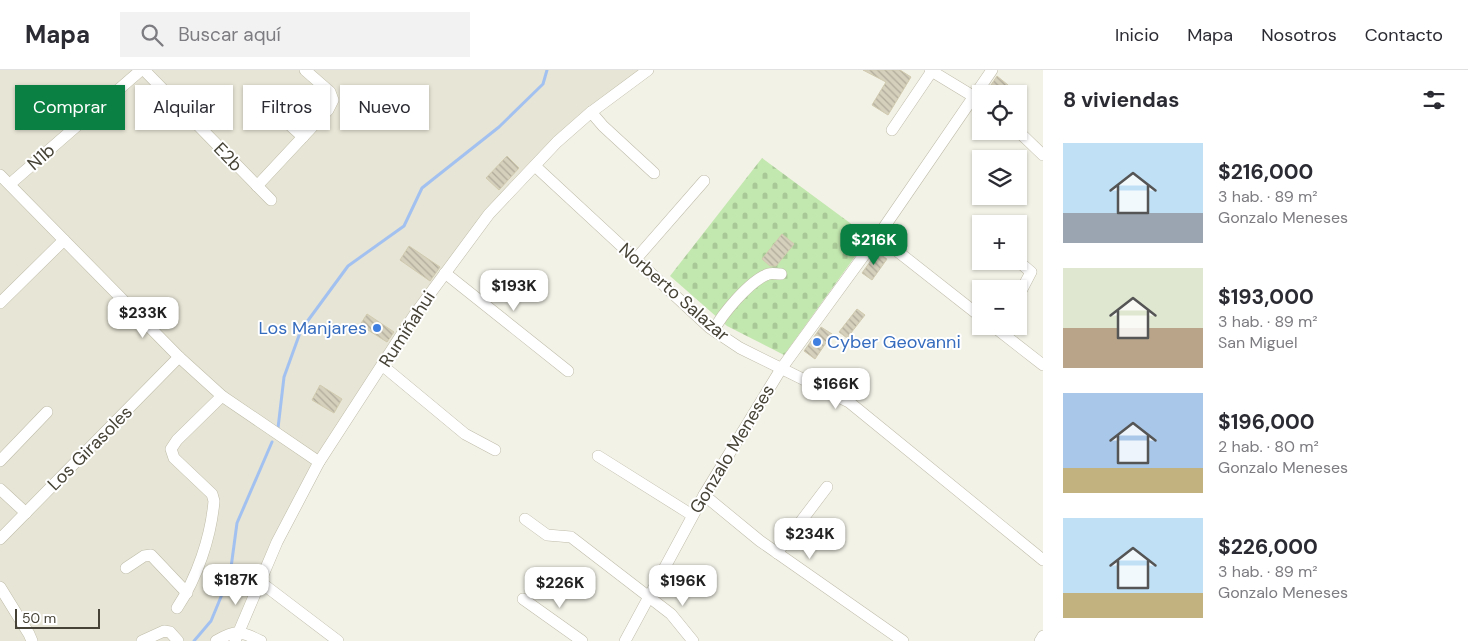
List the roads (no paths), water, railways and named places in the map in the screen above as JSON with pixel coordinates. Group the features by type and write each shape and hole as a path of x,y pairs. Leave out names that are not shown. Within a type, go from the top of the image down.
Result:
{"street":[{"name":"N1b","path":"10,184 142,70"},
{"name":"E2b","path":"142,70 270,200"},
{"path":"257,186 328,110 333,100 330,92 305,70"},
{"name":"Rumiñahui","path":"237,636 259,581 319,462 415,314 489,214 534,166 591,112 648,70"},
{"name":"Gonzalo Meneses","path":"984,85 992,70"},
{"path":"892,130 931,71 972,95"},
{"name":"Gonzalo Meneses","path":"625,641 692,515 781,369 972,106"},
{"path":"591,112 603,126 654,173"},
{"path":"295,130 303,137"},
{"path":"1027,140 1043,155"},
{"name":"Norberto Salazar","path":"534,166 714,330 740,348 781,369 818,384 849,402 1043,560"},
{"path":"0,175 179,357 222,396 319,462"},
{"path":"635,260 704,182"},
{"path":"878,236 972,310"},
{"path":"0,302 64,240"},
{"path":"1026,280 1030,272 1027,269"},
{"path":"445,273 568,371"},
{"path":"714,330 719,320 757,280 768,273 781,274"},
{"path":"1007,335 1043,365"},
{"name":"Los Girasoles","path":"0,538 179,357"},
{"path":"383,366 465,434 495,450"},
{"path":"177,608 187,593 202,552 214,501 212,494 174,458 171,450 177,440 222,396"},
{"path":"0,461 47,412"},
{"path":"598,456 692,515"},
{"path":"777,553 827,487"},
{"path":"0,489 26,513"},
{"path":"704,495 777,553 903,641"},
{"path":"525,519 547,535 571,537 677,619 693,641"},
{"path":"126,568 144,556 151,555 187,593"},
{"path":"259,581 338,641"},
{"path":"0,587 30,634 32,641"},
{"path":"523,599 582,641"},
{"path":"142,641 164,631 170,632 178,641"},
{"path":"216,641 228,634 261,641"},
{"path":"1040,641 1043,636"}],"waterway":[{"path":"278,428 284,377 301,330 348,266 404,226 422,188 499,127 543,84 547,70"},
{"path":"194,641 211,621 230,575 237,523 272,442"}],"place":[{"name":"Los Manjares","path":"377,328"},
{"name":"Cyber Geovanni","path":"817,342"}]}
